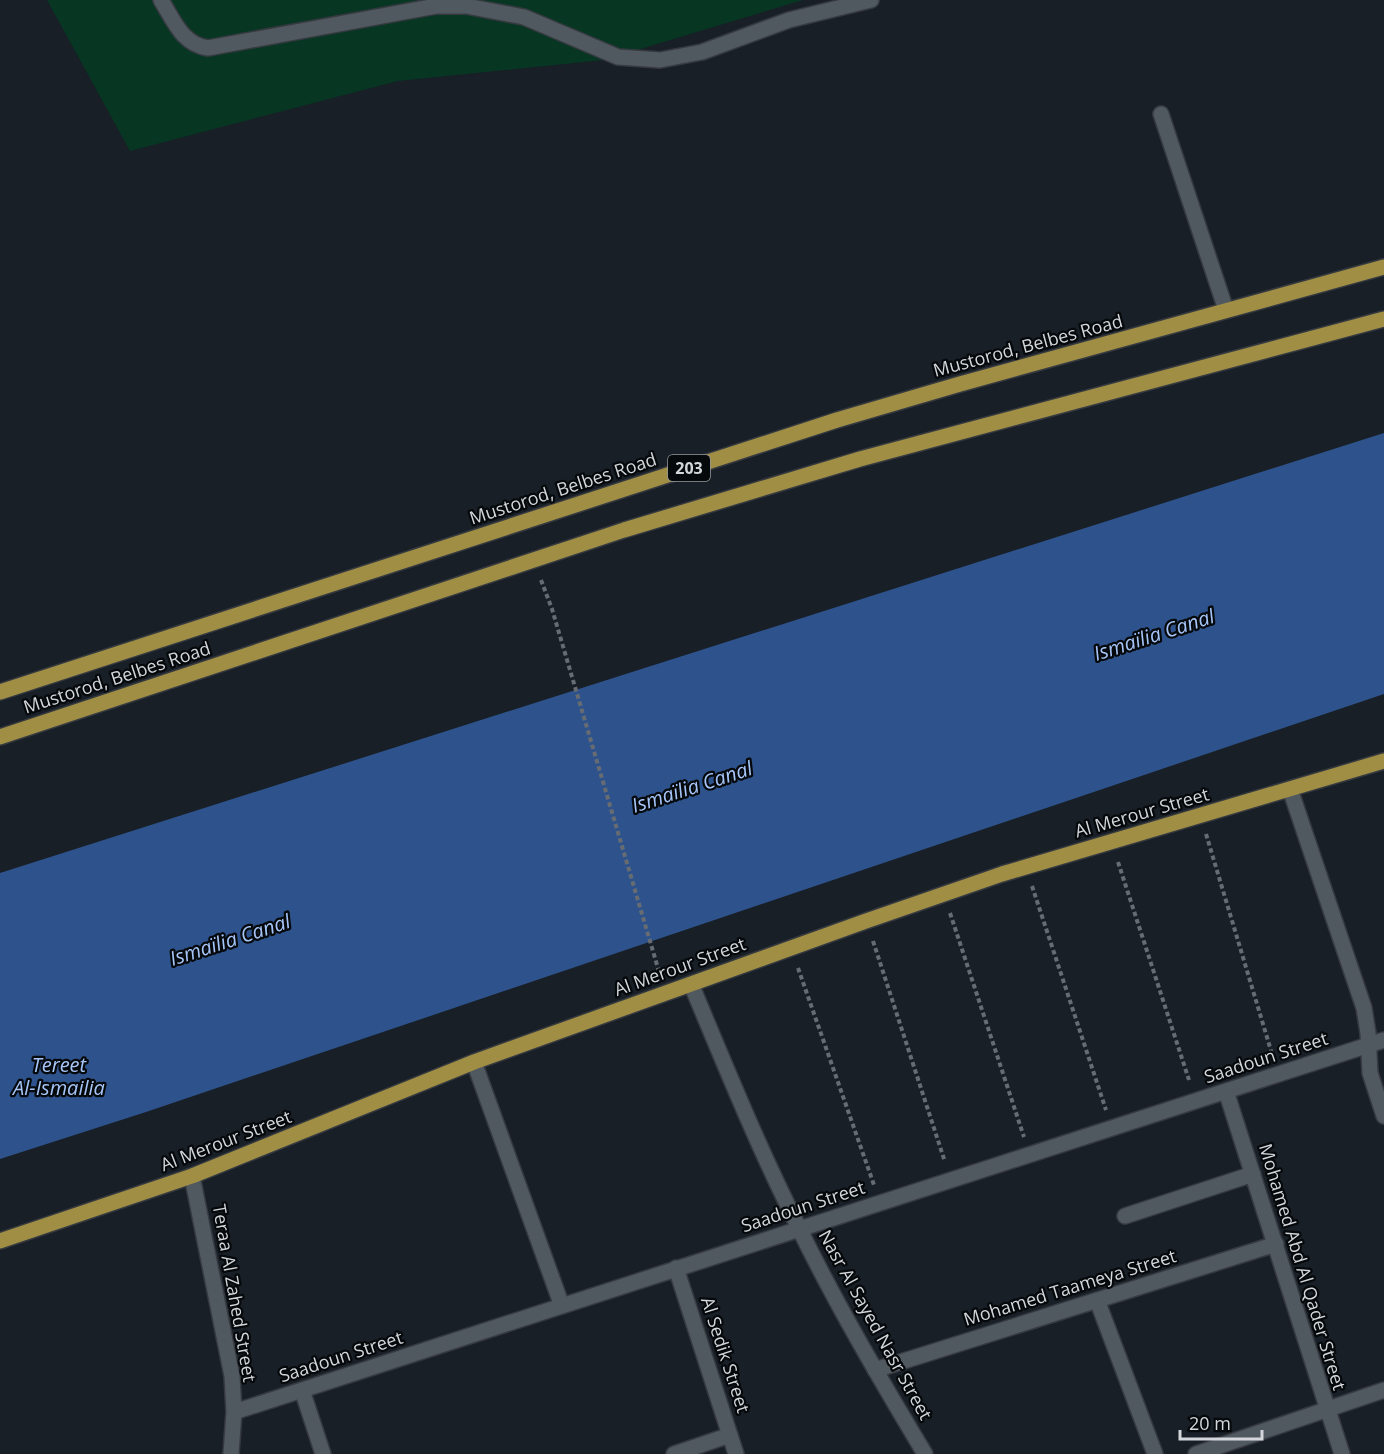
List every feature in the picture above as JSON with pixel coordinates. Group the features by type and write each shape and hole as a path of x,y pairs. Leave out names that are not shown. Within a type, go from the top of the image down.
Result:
{"main road":[{"name":"Mustorod, Belbes Road","path":"0,692 837,420 1384,267"},
{"name":"Mustorod, Belbes Road","path":"0,737 624,530 860,459 1384,319"},
{"name":"Al Merour Street","path":"0,1241 192,1176 474,1062 866,921 1026,867 1384,761"}],"street":[{"path":"161,0 187,41 208,48 436,6 466,6 524,17 618,57 660,60 702,52 789,20 871,0"},
{"path":"1161,114 1226,310"},
{"path":"1290,789 1360,994 1367,1021 1370,1073 1384,1116"},
{"name":"Nasr Al Sayed Nasr Street","path":"691,984 767,1162 799,1229 875,1370 925,1454"},
{"name":"Saadoun Street","path":"234,1412 1384,1040"},
{"path":"474,1062 562,1306"},
{"name":"Mohamed Abd Al Qader Street","path":"1226,1091 1342,1454"},
{"path":"1125,1216 1253,1174"},
{"name":"Teraa Al Zahed Street","path":"192,1176 232,1376 234,1412 231,1454"},
{"name":"Mohamed Taameya Street","path":"875,1370 1276,1244"},
{"name":"Al Sedik Street","path":"676,1268 736,1454"},
{"path":"1097,1300 1155,1454"},
{"path":"302,1390 323,1454"},
{"path":"1196,1454 1384,1390"},
{"path":"674,1454 730,1435"}],"path":[{"path":"534,561 552,609 665,993"},
{"path":"1200,816 1278,1074"},
{"path":"1111,842 1196,1101"},
{"path":"1026,867 1112,1128"},
{"path":"944,894 1030,1155"},
{"path":"866,921 951,1180"},
{"path":"792,948 880,1203"}],"green space":[{"path":"47,0 803,0 604,60 398,81 130,151"}],"water":[{"path":"1384,433 1384,694 146,1112 0,1159 0,873"}],"water label":[{"name":"Ismaïlia Canal","path":"1154,635"},
{"name":"Ismaïlia Canal","path":"692,787"},
{"name":"Ismaïlia Canal","path":"230,940"},
{"name":"Tereet Al-Ismailia","path":"59,1076"}]}
